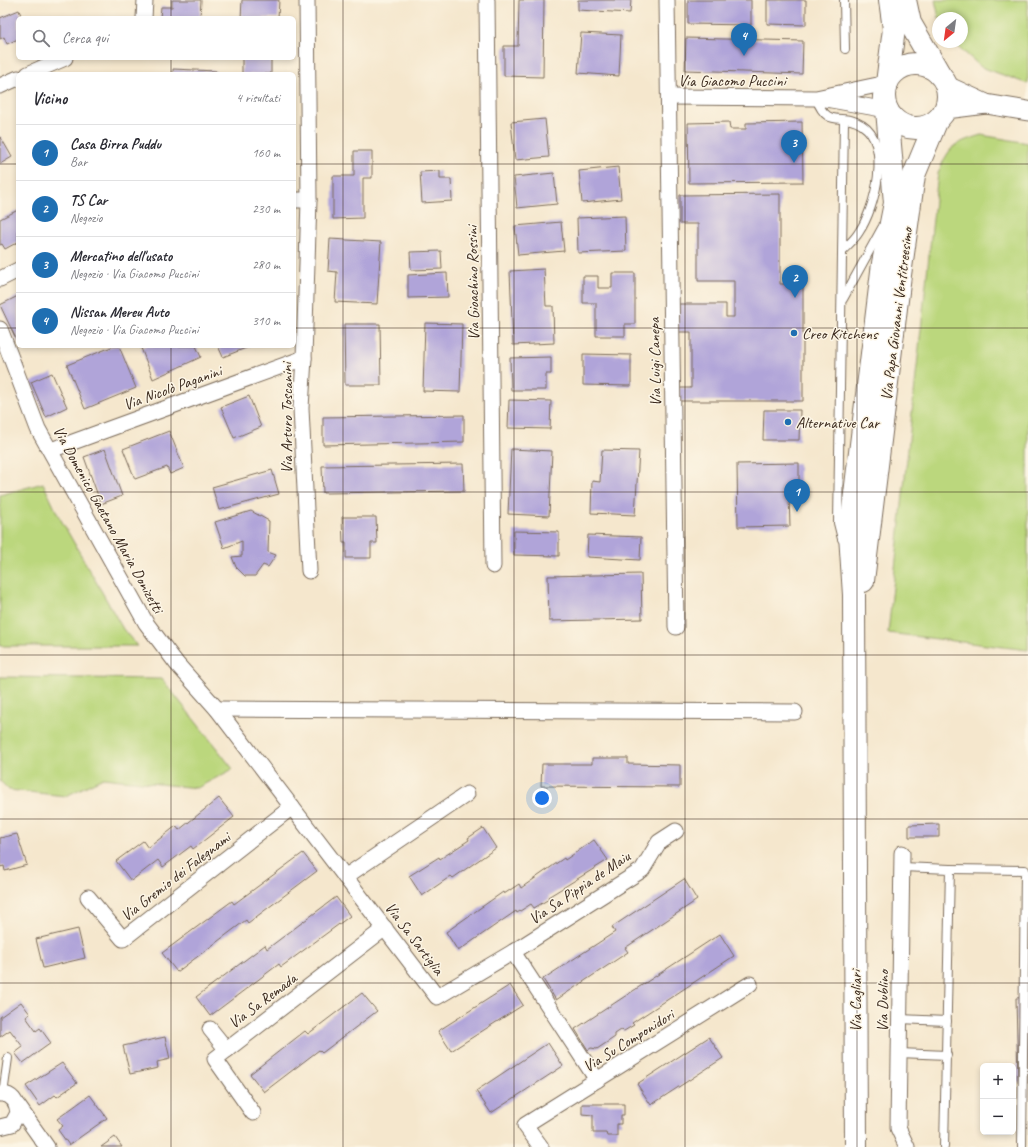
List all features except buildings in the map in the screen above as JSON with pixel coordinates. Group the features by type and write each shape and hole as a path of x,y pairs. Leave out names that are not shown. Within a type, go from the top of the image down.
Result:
{"main road":[{"name":"Via Papa Giovanni Ventitreesimo","path":"854,708 854,595 850,535 883,263 895,203 887,110 884,100 894,29 890,0"},
{"path":"905,0 910,24 944,80"},
{"path":"886,83 892,74 911,64 922,64 932,68 944,80"},
{"name":"Via Papa Giovanni Ventitreesimo","path":"853,629 864,575 900,275 914,176 949,98 944,80"},
{"path":"887,110 900,124 910,128 928,126 941,115"},
{"name":"Via Cagliari","path":"854,708 853,857 856,1147"}],"street":[{"path":"144,0 144,16"},
{"name":"Via Arturo Toscanini","path":"307,0 301,200 304,358 301,408 308,571"},
{"name":"Via Gioachino Rossini","path":"487,0 493,566"},
{"name":"Via Giacomo Puccini","path":"667,0 669,97 818,98 887,110"},
{"path":"33,72 61,60"},
{"path":"0,86 16,79"},
{"path":"944,80 986,104 1028,111"},
{"name":"Via Giacomo Puccini","path":"818,98 886,83"},
{"name":"Via Luigi Canepa","path":"669,97 676,627"},
{"path":"941,115 986,104"},
{"path":"0,279 16,271"},
{"name":"Via Domenico Gaetano Maria Donizetti","path":"0,329 38,429 146,623 177,664 217,709"},
{"name":"Via Nicolò Paganini","path":"51,450 304,358"},
{"path":"217,709 795,712"},
{"name":"Via Sa Sartiglia","path":"217,709 437,997 513,952"},
{"path":"345,877 467,794"},
{"name":"Via Gremio dei Falegnami","path":"88,897 123,939 292,807"},
{"name":"Via Sa Pippia de Maiu","path":"513,952 642,870 659,842 676,830"},
{"name":"Via Dublino","path":"902,860 898,1128 907,1147"},
{"name":"Via Sa Remada","path":"253,1113 215,1059 385,928"},
{"path":"513,952 597,1080"},
{"name":"Via Su Componidori","path":"541,1147 525,1125 750,984"},
{"path":"210,1029 227,1050"},
{"path":"2,1094 15,1101 47,1147"},
{"path":"6,1126 16,1119 18,1106"},
{"path":"6,1126 33,1126"}],"lane":[{"path":"844,0 845,49"},
{"path":"818,98 820,110 824,114 856,122 868,131 876,144 878,160 872,205 860,232 842,250"},
{"path":"844,120 838,523 854,595"},
{"path":"842,301 895,203"},
{"path":"902,860 950,868 1025,870 1022,1147"},
{"path":"944,1147 950,868"},
{"path":"899,1019 947,1021"},
{"path":"899,1052 947,1055"},
{"path":"2,1094 8,1058"}],"green space":[{"path":"935,0 1028,0 1028,84 981,67 960,48 968,48 968,12 938,12"},
{"path":"981,135 1028,143 1028,650 888,633 938,173 949,151 953,147"},
{"path":"43,483 57,513 123,629 137,646 0,646 0,495"},
{"path":"0,677 162,679 233,769 197,788 103,778 66,796 9,790 0,781"}],"place":[{"name":"Nissan Mereu Auto","path":"744,56"},
{"name":"Mercatino dell'usato","path":"794,163"},
{"name":"TS Car","path":"795,298"},
{"name":"Creo Kitchens","path":"794,333"},
{"name":"Alternative Car","path":"788,422"},
{"name":"Casa Birra Puddu","path":"797,512"}]}
